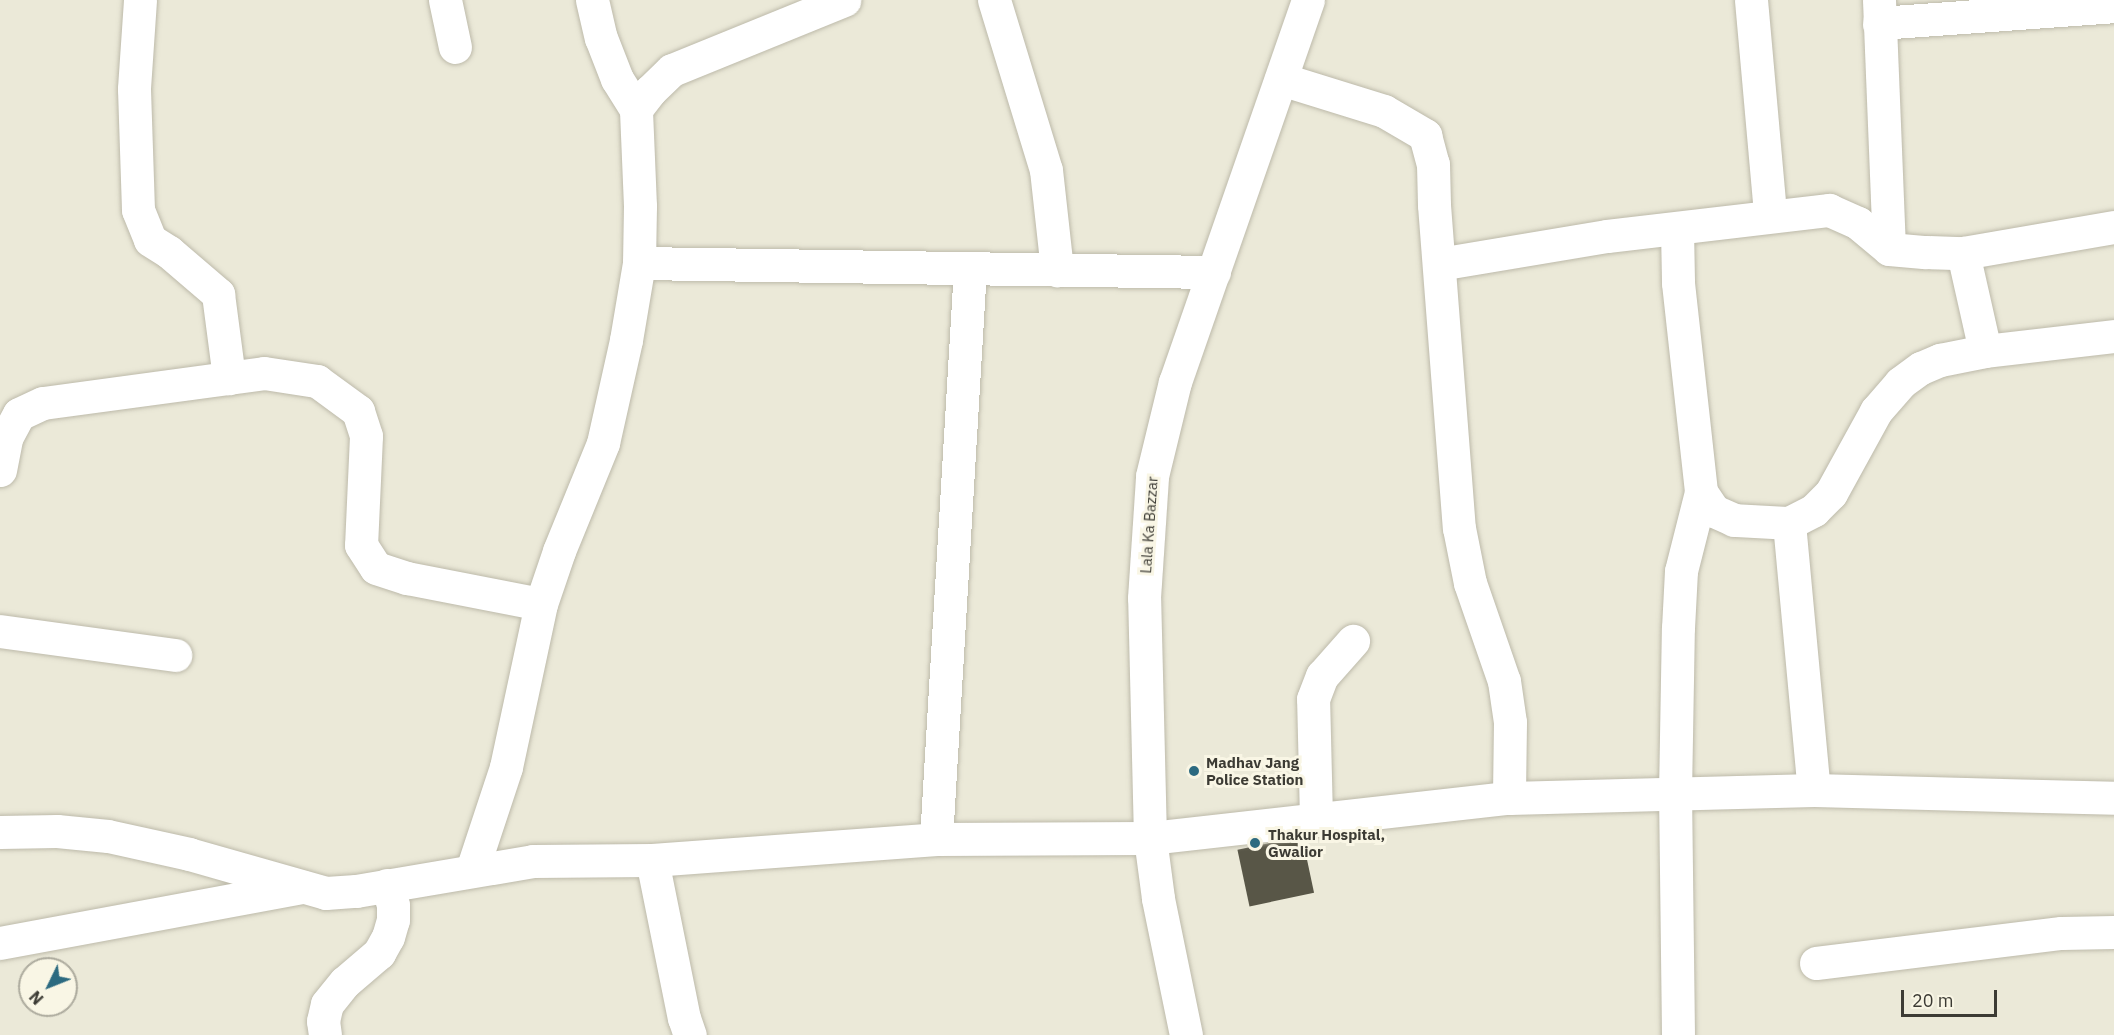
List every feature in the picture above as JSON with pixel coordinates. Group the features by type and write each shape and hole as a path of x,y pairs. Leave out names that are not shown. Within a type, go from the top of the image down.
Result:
{"street":[{"path":"140,0 134,89 138,210 150,240 169,252 218,294 228,378"},
{"path":"445,0 455,47"},
{"path":"472,870 506,767 541,604 559,551 603,443 626,340 639,263 640,206 636,109 617,79 601,38 592,0"},
{"path":"636,109 650,91 672,70 794,10 844,0"},
{"path":"994,0 1046,170 1057,270"},
{"name":"Lala Ka Bazzar","path":"1186,1035 1158,898 1150,838 1144,598 1152,476 1175,382 1308,0"},
{"path":"1751,0 1770,215"},
{"path":"1889,249 1879,11 2114,6"},
{"path":"1281,80 1384,111 1425,135 1433,164 1459,528 1470,583 1504,681 1510,722 1509,798"},
{"path":"1439,264 1567,242 1677,230 1770,215 1829,210 1858,223 1889,249 1963,253 2114,227"},
{"path":"1677,230 1680,294 1701,492 1682,571 1676,794 1678,1035"},
{"path":"1963,253 1985,351"},
{"path":"639,263 1214,272"},
{"path":"936,839 970,269"},
{"path":"1701,492 1714,511 1734,520 1789,522 1814,510 1831,493 1859,437 1876,411 1900,383 1921,368 1940,360 1985,351 2114,336"},
{"path":"0,470 9,411 43,403 264,373 317,381 358,411 366,436 361,545 376,568 406,578 541,604"},
{"path":"1789,522 1814,790"},
{"path":"0,631 175,655"},
{"path":"1316,818 1313,699 1322,676 1353,640"},
{"path":"0,832 57,831 108,836 189,854 326,893 533,861 652,860 936,839 1150,838 1509,798 1814,790 2114,798"},
{"path":"652,860 684,1018 690,1035"},
{"path":"316,1030 327,1004 345,982 378,952 388,937 393,920 393,904 387,885"},
{"path":"0,944 302,887"},
{"path":"1816,963 2061,933 2114,932"}],"building":[{"path":"1302,836 1314,893 1250,906 1237,850"}],"place":[{"name":"Madhav Jang Police Station","path":"1194,771"},
{"name":"Thakur Hospital, Gwalior","path":"1255,843"}]}
